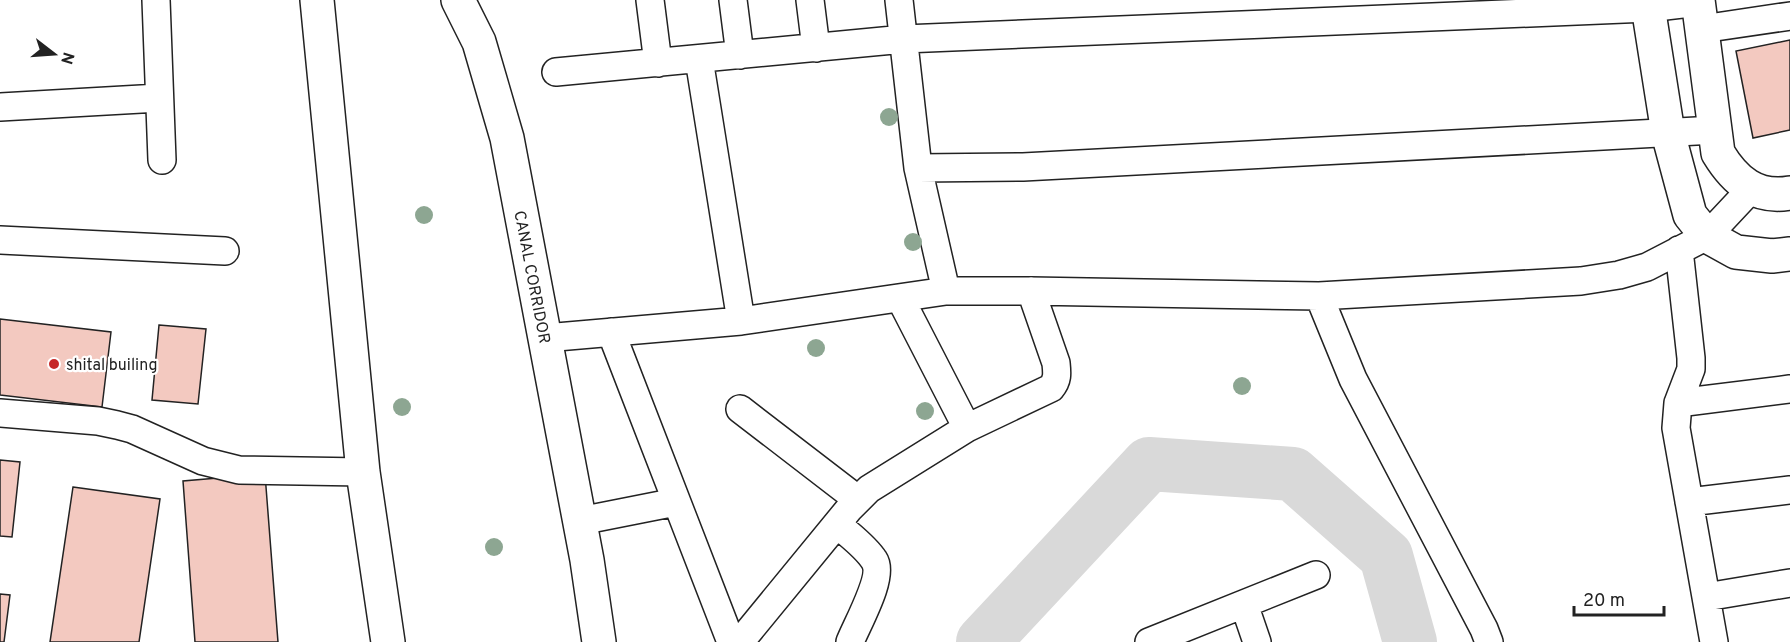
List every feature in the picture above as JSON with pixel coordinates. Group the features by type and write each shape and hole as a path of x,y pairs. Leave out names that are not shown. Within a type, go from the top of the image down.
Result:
{"main road":[{"path":"317,0 363,472 388,642"},
{"name":"CANAL CORRIDOR","path":"458,0 479,42 507,138 580,521 599,642"},
{"path":"1648,4 1668,133 1690,215 1693,243 1736,252 1772,256 1790,254"},
{"path":"1700,10 1718,153 1729,171 1752,188 1776,196 1790,194"}],"street":[{"path":"156,0 162,160"},
{"path":"650,0 658,63"},
{"path":"733,0 740,55"},
{"path":"810,0 816,48"},
{"path":"899,0 918,168 946,291"},
{"path":"556,72 904,39 1648,4 1790,16"},
{"path":"699,59 741,321"},
{"path":"0,106 159,98"},
{"path":"918,168 1023,167 1716,130"},
{"path":"545,338 741,321 946,291 1319,296 1581,281 1619,275 1647,267 1693,243 1752,188"},
{"path":"0,240 225,251"},
{"path":"1693,243 1691,369 1678,403 1676,428 1714,642"},
{"path":"740,642 857,500 869,489 967,428 1051,388 1058,374 1056,363 1031,291"},
{"path":"1319,296 1353,379 1479,618 1489,642"},
{"path":"900,298 967,428"},
{"path":"610,332 731,642"},
{"path":"1678,403 1790,389"},
{"path":"740,409 857,500"},
{"path":"0,413 98,421 117,425 132,429 203,461 239,470 363,472"},
{"path":"1689,502 1790,490"},
{"path":"580,521 676,502"},
{"path":"837,524 875,561 878,572 850,642"},
{"path":"1149,642 1192,634 1244,604 1316,575"},
{"path":"1706,597 1790,583"},
{"path":"1244,604 1257,642"}],"building":[{"path":"1790,40 1790,130 1753,138 1736,51"},
{"name":"shital builing","path":"0,319 111,332 102,407 0,395"},
{"path":"159,325 206,329 198,404 152,400"},
{"path":"0,460 20,462 12,537 0,536"},
{"path":"265,474 278,642 195,642 183,481"},
{"path":"73,487 160,499 139,642 50,642"},
{"path":"0,594 10,595 4,642 0,642"}],"waterway":[{"path":"983,642 1149,464 1293,474 1386,556 1410,642"}],"place":[{"name":"shital builing","path":"54,364"}]}
